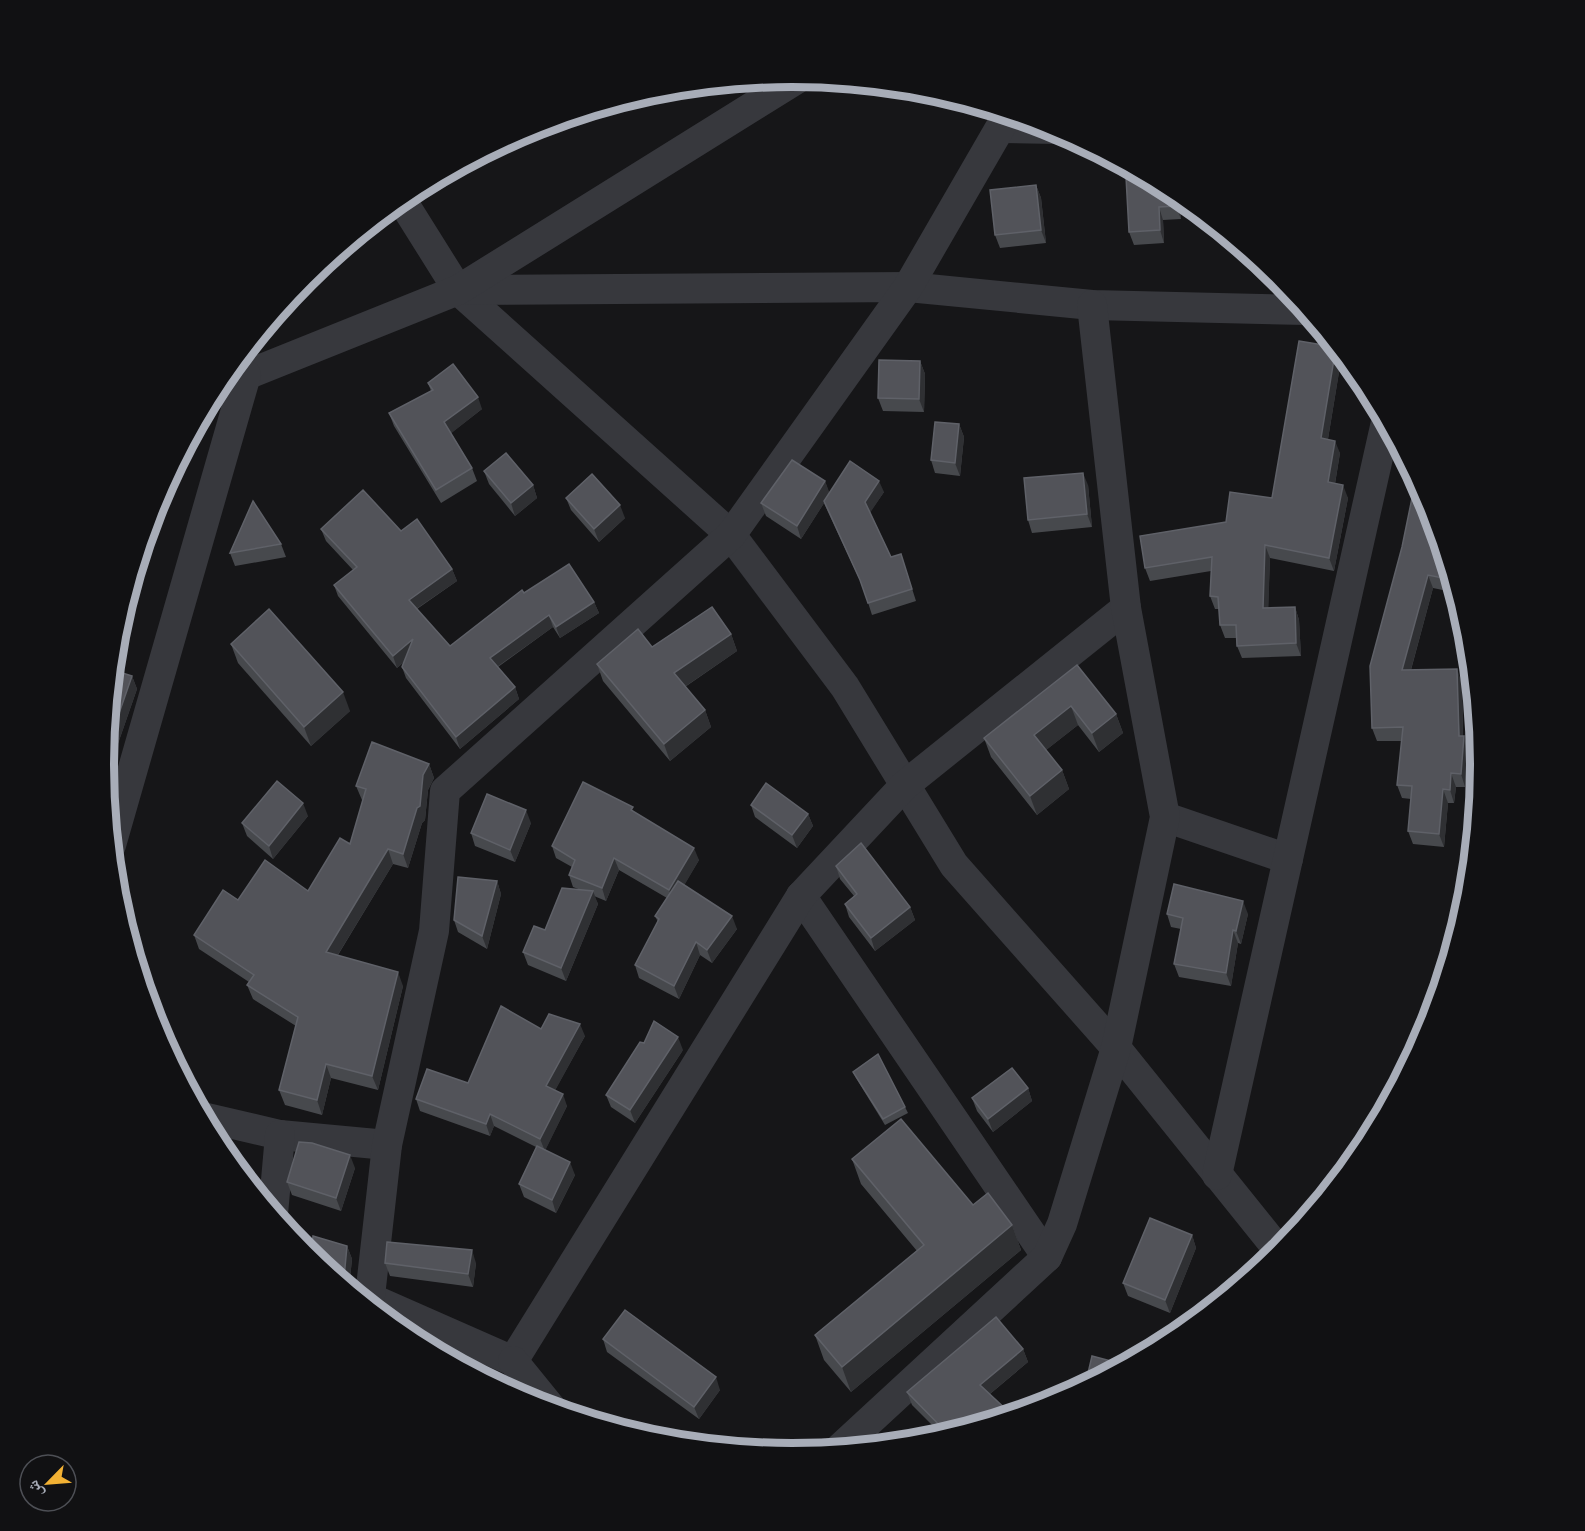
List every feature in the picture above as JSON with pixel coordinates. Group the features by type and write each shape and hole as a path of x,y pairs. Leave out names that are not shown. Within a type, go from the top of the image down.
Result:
{"street":[{"path":"240,372 458,290 784,87"},
{"path":"370,1296 387,1145 434,931 445,791 731,536 908,287 1005,121"},
{"path":"406,208 458,290 731,536 845,687 954,865 1116,1048 1273,1244"},
{"path":"458,290 908,287 1092,305 1295,310"},
{"path":"847,1442 1047,1257 1062,1224 1116,1048 1165,817 1126,608 1092,305"},
{"path":"117,824 237,376"},
{"path":"1217,1175 1384,433"},
{"path":"513,1361 801,896 905,785 1126,608"},
{"path":"1165,817 1288,859"},
{"path":"801,896 1047,1257"},
{"path":"214,1120 280,1135 387,1145"},
{"path":"273,1202 280,1135"},
{"path":"383,1307 513,1361 541,1395"}],"building":[{"path":"1126,177 1132,178 1176,206 1159,207 1160,230 1129,232"},
{"path":"1036,185 1041,230 995,235 990,190"},
{"path":"1299,341 1325,345 1334,357 1321,438 1335,441 1328,482 1343,485 1329,558 1265,545 1263,608 1295,607 1296,643 1237,646 1236,625 1220,625 1218,597 1210,596 1212,557 1145,568 1140,536 1226,522 1230,492 1272,498"},
{"path":"879,360 920,361 919,399 878,398"},
{"path":"453,364 478,397 444,422 472,468 436,490 389,413 433,390 428,383"},
{"path":"935,422 959,424 955,463 931,460"},
{"path":"506,453 533,485 511,503 484,471"},
{"path":"792,460 825,481 797,526 761,503"},
{"path":"850,461 879,481 865,502 891,557 901,554 912,589 868,603 824,501"},
{"path":"1083,473 1087,514 1028,520 1024,478"},
{"path":"592,474 620,505 594,529 566,498"},
{"path":"363,490 401,531 417,519 452,569 409,600 450,646 522,590 524,593 569,564 594,602 556,627 549,615 490,658 515,687 456,737 402,667 413,639 393,656 334,585 357,567 321,529"},
{"path":"1412,498 1416,499 1444,578 1428,575 1402,670 1457,669 1459,736 1464,736 1461,774 1451,773 1450,790 1443,789 1439,834 1408,831 1412,786 1397,785 1403,727 1372,728 1370,666 1402,547"},
{"path":"253,501 281,544 230,553"},
{"path":"712,607 731,634 674,673 705,710 664,744 597,664 638,629 652,647"},
{"path":"269,609 343,692 304,727 231,644"},
{"path":"1077,665 1116,714 1092,733 1071,706 1034,735 1062,770 1030,796 984,738"},
{"path":"121,672 132,676 115,725"},
{"path":"372,742 429,764 423,775 420,806 417,808 403,854 388,849 326,952 398,972 372,1076 326,1064 317,1100 279,1090 298,1017 247,985 254,975 194,935 223,890 238,900 265,860 308,891 340,838 350,844 366,789 356,786"},
{"path":"277,781 303,803 269,846 242,823"},
{"path":"583,782 633,807 631,810 694,848 669,890 614,858 602,888 569,875 575,860 552,846"},
{"path":"766,783 808,814 792,835 751,805"},
{"path":"487,794 526,810 510,850 471,833"},
{"path":"861,843 910,907 871,938 845,904 857,894 836,866"},
{"path":"458,877 497,881 482,936 454,920"},
{"path":"678,881 732,916 707,950 696,942 674,986 635,965 659,919 655,916"},
{"path":"1174,884 1243,901 1236,931 1233,930 1226,973 1174,964 1183,918 1167,914"},
{"path":"562,888 593,891 561,968 523,952 534,926 545,930"},
{"path":"501,1006 541,1029 549,1014 580,1024 546,1086 563,1094 540,1139 490,1114 486,1124 416,1099 427,1069 468,1083"},
{"path":"654,1021 678,1037 630,1110 606,1095 640,1042 644,1043"},
{"path":"878,1054 905,1107 883,1119 853,1072"},
{"path":"1012,1068 1028,1088 988,1119 972,1098"},
{"path":"901,1119 973,1205 988,1193 1012,1225 842,1367 815,1335 924,1245 852,1159"},
{"path":"299,1142 312,1143 350,1155 336,1198 287,1182"},
{"path":"537,1146 570,1162 552,1200 519,1184"},
{"path":"1150,1218 1192,1235 1165,1300 1123,1283"},
{"path":"313,1236 347,1246 344,1275 313,1245"},
{"path":"387,1242 472,1250 468,1274 385,1263"},
{"path":"625,1310 716,1377 694,1407 603,1339"},
{"path":"996,1317 1023,1349 980,1385 1006,1409 941,1427 907,1392"},
{"path":"1092,1356 1115,1362 1093,1374 1087,1377"}]}
